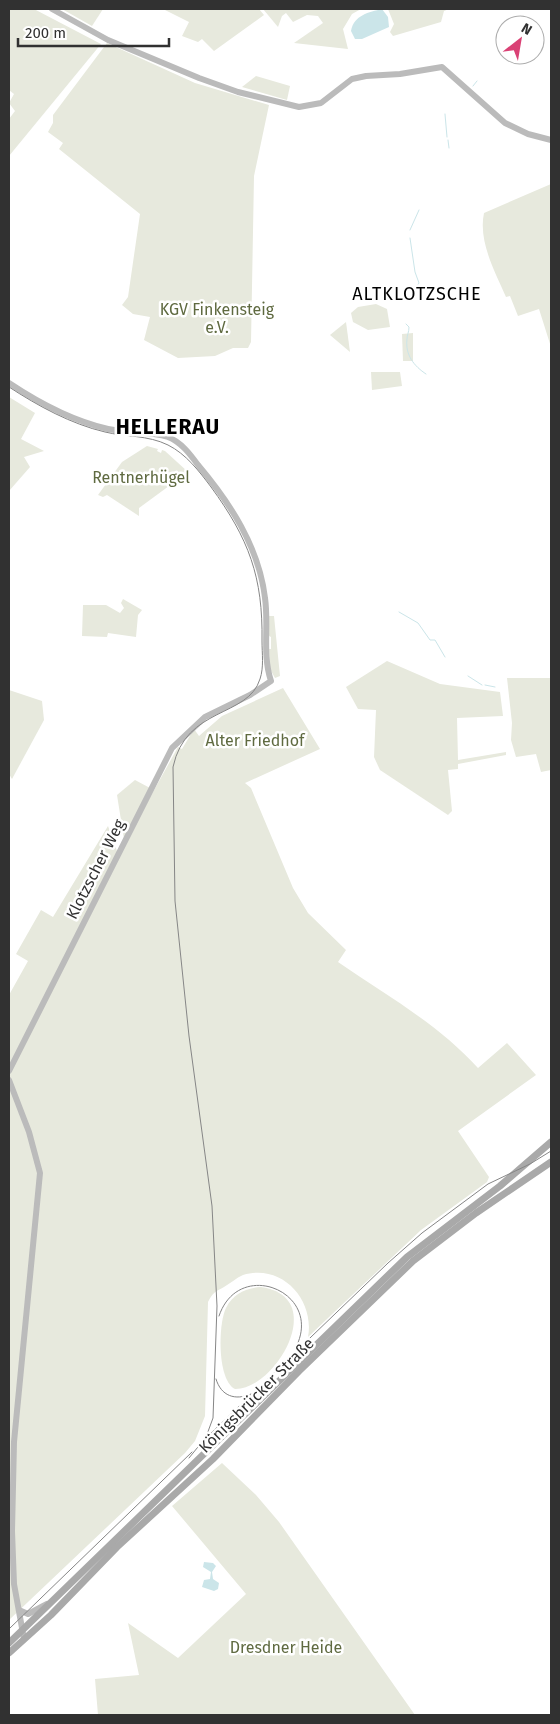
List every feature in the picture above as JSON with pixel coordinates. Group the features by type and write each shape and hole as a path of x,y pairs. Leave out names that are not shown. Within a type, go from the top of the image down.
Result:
{"main road":[{"name":"Königsbrücker Straße","path":"9,1643 407,1256 500,1186 551,1142"},
{"name":"Königsbrücker Straße","path":"9,1653 117,1546 207,1464 298,1371 413,1262 442,1238 551,1162"}],"street":[{"path":"52,9 108,40 199,78 238,92 299,107 310,107 320,103 352,79 442,67 505,123 522,132 551,140"},
{"name":"Klotzscher Weg","path":"9,383 47,405 95,425 119,431 158,435 172,439 185,449 233,511 254,554 266,599 267,668 271,681 265,687 217,710 195,724 172,748 9,1071"},
{"path":"9,1056 17,1056"},
{"path":"9,1080 28,1132 40,1173 14,1442 12,1531 14,1584 24,1640"},
{"path":"19,1610 28,1614 54,1599"}],"green space":[{"path":"9,9 34,9 101,44 9,156 9,119 15,111 9,103 14,94 9,90"},
{"path":"62,9 103,9 92,26"},
{"path":"163,9 259,9 264,15 214,51 202,39 198,42 182,36 189,22"},
{"path":"263,9 361,9 352,14 343,29 348,49 294,43 323,23 318,16 307,15 293,22 286,13 282,16 278,27"},
{"path":"388,9 449,9 444,11 441,22 393,36 390,32 394,24"},
{"name":"KGV Finkensteig e.V.","path":"107,43 195,83 269,105 254,176 251,342 248,348 233,348 215,356 178,358 144,340 150,317 133,314 122,305 128,297 140,214 59,149 63,143 48,132 53,123 53,115"},
{"path":"256,76 290,86 287,100 242,87"},
{"path":"551,184 551,347 539,309 518,316 510,296 506,297 485,245 483,224 484,213"},
{"path":"376,304 387,309 390,327 368,330 353,322 351,313 358,307"},
{"path":"346,322 350,352 330,335"},
{"path":"413,333 413,361 403,361 402,334"},
{"path":"371,372 400,372 402,386 372,390"},
{"path":"9,397 35,413 21,439 44,451 24,457 30,467 9,491"},
{"name":"Rentnerhügel","path":"147,446 158,449 157,451 161,453 162,450 165,451 188,472 139,508 139,516 107,495 103,497 98,495 122,462"},
{"path":"123,599 142,610 138,615 136,637 108,633 107,637 82,636 83,605 106,605 120,613 124,608 121,603"},
{"path":"268,616 274,616 280,676 275,678 270,669 269,649 271,649 271,637 269,636"},
{"path":"387,661 440,684 500,692 503,716 457,718 458,760 506,752 506,755 458,764 458,769 448,770 452,811 448,815 380,770 374,757 376,710 358,709 346,687"},
{"path":"507,678 551,678 551,770 541,772 536,754 516,757 511,740 512,723"},
{"name":"Alter Friedhof","path":"283,688 320,749 245,783 251,788 293,888 308,913 346,950 338,962 429,1024 478,1068 507,1043 536,1075 458,1131 489,1177 487,1182 421,1230 308,1337 309,1323 301,1298 283,1280 271,1274 243,1275 213,1294 208,1302 205,1416 195,1441 185,1453 9,1620 9,995 28,961 16,954 41,910 53,917 108,826 117,851 143,810 178,747 182,749 194,729 199,736 222,716"},
{"path":"9,690 42,701 44,720 12,779 9,774"},
{"path":"135,780 150,788 124,839 117,795"},
{"path":"261,1287 281,1294 292,1307 294,1324 289,1342 279,1360 266,1375 250,1385 235,1389 229,1384 222,1364 221,1338 223,1316 229,1303 236,1295 245,1290"},
{"name":"Dresdner Heide","path":"222,1463 256,1495 279,1522 415,1715 98,1715 95,1679 139,1675 128,1623 178,1658 246,1594 172,1506"}],"water":[{"path":"382,9 388,17 389,27 362,39 355,39 351,31 355,21 372,11"},
{"path":"204,1562 213,1563 216,1566 212,1572 213,1579 219,1583 218,1589 214,1591 202,1587 204,1580 210,1579 211,1572 203,1567"}],"waterway":[{"path":"473,86 477,81"},
{"path":"445,114 447,137"},
{"path":"448,140 449,148"},
{"path":"410,230 419,210"},
{"path":"410,238 415,272 419,283 412,293"},
{"path":"406,324 409,327 407,350 414,364 426,374"},
{"path":"399,612 418,623 430,640 435,640 445,657"},
{"path":"468,676 482,685"},
{"path":"485,685 495,687"}],"tram line":[{"path":"9,387 31,401 92,429 113,434 153,439 181,453 192,463 206,481 235,524 251,560 260,597 262,618 262,670 260,679 253,691 243,701 203,723 190,733 180,747 173,767 175,901 189,1036 212,1206 217,1306 213,1418 206,1437 189,1458"},
{"path":"208,1436 388,1263 422,1233 488,1184 530,1164 551,1151"},
{"path":"219,1316 229,1298 244,1288 260,1285 276,1289 290,1298 299,1312 301,1329 295,1349"},
{"path":"216,1379 221,1390 229,1395 239,1397 251,1394"},
{"path":"9,1629 192,1452"}],"district":[{"name":"ALTKLOTZSCHE","path":"417,294"},
{"name":"HELLERAU","path":"168,427"}]}
